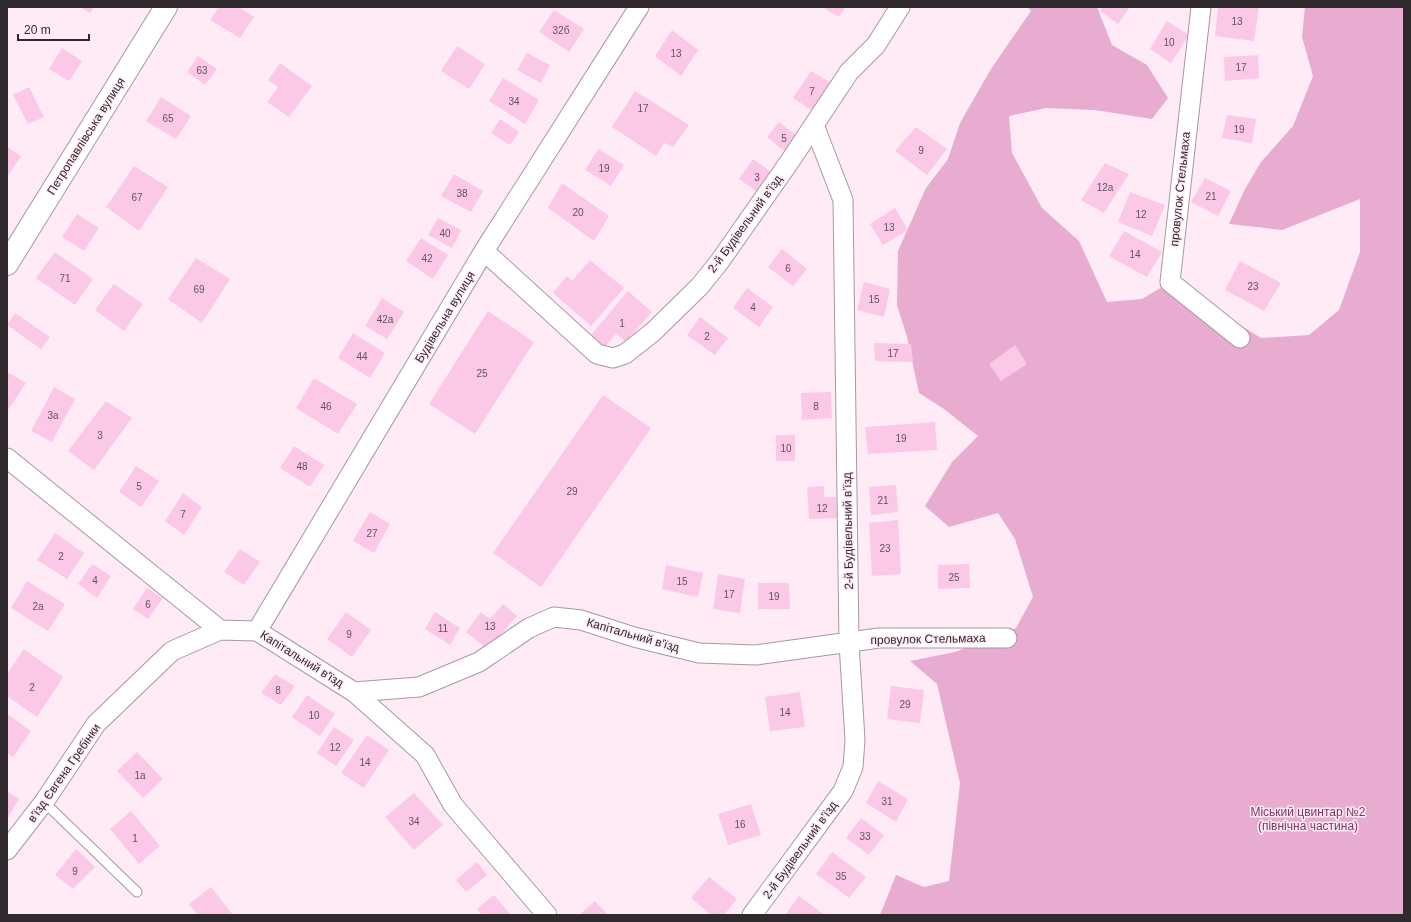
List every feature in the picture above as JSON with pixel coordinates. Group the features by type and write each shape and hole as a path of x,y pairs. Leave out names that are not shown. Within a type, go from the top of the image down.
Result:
{"street":[{"name":"Петропавлівська вулиця","path":"7,264 166,7"},
{"name":"Будівельна вулиця","path":"257,631 484,251 639,7"},
{"name":"2-й Будівельний в’їзд","path":"484,251 597,354 613,358 625,354 653,332 700,286 720,261 849,72 876,45 900,7"},
{"name":"провулок Стельмаха","path":"1201,7 1170,282 1240,338"},
{"name":"2-й Будівельний в’їзд","path":"756,914 843,791 853,766 855,740 850,643 843,200 814,125"},
{"path":"7,458 220,630"},
{"name":"Капітальний в'їзд","path":"220,630 257,631 354,692 419,687 479,662 528,628 554,617 581,620 634,637 699,653 756,655 850,643"},
{"name":"в'їзд Євгена Гребінки","path":"7,850 44,802 96,724 172,651 220,630"},
{"name":"провулок Стельмаха","path":"850,643 879,638 1007,638"},
{"path":"354,692 425,755 453,805 547,915"}],"lane":[{"path":"44,802 137,892"}],"green space":[{"name":"Міський цвинтар №2 (північна частина)","path":"1028,7 1097,7 1112,45 1147,65 1168,98 1152,119 1095,110 1046,108 1009,116 1012,153 1042,208 1079,241 1107,302 1142,299 1170,282 1261,338 1309,335 1339,310 1360,252 1360,199 1282,230 1229,224 1245,189 1261,162 1293,126 1313,76 1302,37 1305,7 1404,7 1404,915 880,915 896,875 924,887 949,881 960,783 937,684 910,661 955,652 1016,628 1033,597 1015,539 998,513 949,527 925,506 952,462 978,436 944,409 919,393 907,337 897,305 898,251 926,188 948,159 960,123 991,69 1031,11"}],"building":[{"path":"80,7 94,7 90,13"},
{"path":"219,7 239,7 254,17 240,38 210,20"},
{"path":"822,7 845,7 839,17"},
{"path":"1103,7 1130,7 1118,24 1100,11"},
{"path":"1218,7 1259,7 1254,41 1215,36"},
{"path":"554,10 584,29 569,52 539,32"},
{"path":"1167,21 1189,35 1171,63 1150,49"},
{"path":"672,30 698,50 681,76 655,56"},
{"path":"457,46 485,64 469,89 441,71"},
{"path":"62,48 82,61 69,81 49,69"},
{"path":"527,53 550,65 541,83 517,70"},
{"path":"1258,55 1259,78 1225,81 1224,57"},
{"path":"198,56 217,69 205,85 187,72"},
{"path":"280,63 312,86 289,117 267,102 278,87 268,80"},
{"path":"811,71 831,83 813,111 793,98"},
{"path":"503,78 539,100 525,124 489,101"},
{"path":"29,87 44,117 28,124 13,95"},
{"path":"635,91 689,125 673,147 664,143 656,156 612,127"},
{"path":"161,97 191,116 176,139 146,121"},
{"path":"1227,115 1256,119 1252,143 1222,138"},
{"path":"500,119 519,132 510,145 491,133"},
{"path":"779,122 801,139 788,154 767,137"},
{"path":"916,127 947,149 927,175 895,151"},
{"path":"7,147 21,156 7,177"},
{"path":"598,149 624,165 611,186 585,170"},
{"path":"753,159 774,174 760,194 739,179"},
{"path":"1105,163 1129,174 1104,213 1081,200"},
{"path":"134,166 168,187 139,231 106,207"},
{"path":"454,174 483,191 471,212 441,196"},
{"path":"1205,178 1231,191 1218,216 1191,202"},
{"path":"562,183 609,216 594,241 548,208"},
{"path":"1130,192 1165,205 1152,236 1118,222"},
{"path":"895,208 908,230 883,245 870,224"},
{"path":"77,214 99,228 84,251 62,237"},
{"path":"438,218 461,230 452,248 428,235"},
{"path":"1124,231 1162,252 1147,277 1109,256"},
{"path":"421,238 448,255 433,279 406,261"},
{"path":"782,249 807,269 793,286 768,267"},
{"path":"55,252 93,279 75,305 36,278"},
{"path":"196,258 230,279 202,323 168,299"},
{"path":"590,260 624,288 591,326 553,293 567,276 572,281"},
{"path":"1240,261 1281,283 1264,311 1225,290"},
{"path":"864,282 890,289 884,317 857,310"},
{"path":"114,284 143,304 124,331 95,310"},
{"path":"747,288 773,307 759,327 733,308"},
{"path":"628,291 652,312 626,342 616,334 605,347 591,335"},
{"path":"382,298 404,312 387,339 365,326"},
{"path":"488,311 534,342 475,434 429,404"},
{"path":"15,313 50,337 41,349 7,325"},
{"path":"700,317 728,338 715,355 687,335"},
{"path":"353,333 385,353 370,378 338,358"},
{"path":"874,343 911,344 913,362 875,361"},
{"path":"1015,345 1027,364 1001,381 989,364"},
{"path":"7,372 26,383 8,410 7,410"},
{"path":"314,378 357,404 338,434 296,408"},
{"path":"54,387 75,399 52,442 31,431"},
{"path":"831,392 832,418 802,420 801,393"},
{"path":"603,395 651,428 541,587 493,553"},
{"path":"106,401 132,418 94,470 68,451"},
{"path":"935,422 937,450 868,454 865,427"},
{"path":"776,435 795,435 795,461 776,461"},
{"path":"294,446 324,465 310,487 280,468"},
{"path":"136,466 159,481 141,507 119,492"},
{"path":"896,485 898,512 871,515 869,487"},
{"path":"824,486 824,497 836,497 837,518 809,519 807,487"},
{"path":"183,493 202,507 184,535 165,521"},
{"path":"370,512 390,524 374,553 353,541"},
{"path":"898,520 901,574 872,576 869,523"},
{"path":"55,533 84,553 67,579 37,560"},
{"path":"240,549 260,562 244,585 224,572"},
{"path":"92,564 111,576 97,598 78,584"},
{"path":"969,564 970,588 938,589 938,565"},
{"path":"666,565 703,573 698,597 662,589"},
{"path":"718,574 745,579 740,613 713,609"},
{"path":"27,581 65,604 48,631 11,608"},
{"path":"758,583 789,583 790,609 758,609"},
{"path":"147,588 163,598 148,619 133,609"},
{"path":"503,604 517,616 488,649 466,632 481,612 490,619"},
{"path":"346,612 371,630 352,657 327,639"},
{"path":"435,612 460,628 450,645 425,629"},
{"path":"24,649 63,677 37,717 7,696 7,674"},
{"path":"275,674 295,686 281,705 261,693"},
{"path":"891,686 924,690 920,723 887,719"},
{"path":"800,692 805,727 770,731 765,697"},
{"path":"307,695 335,714 320,736 292,717"},
{"path":"7,714 31,731 13,757 7,753"},
{"path":"334,727 354,740 336,766 317,753"},
{"path":"367,735 389,750 364,788 341,773"},
{"path":"137,752 163,779 143,798 117,771"},
{"path":"878,781 908,799 896,822 866,803"},
{"path":"7,791 19,799 7,819"},
{"path":"414,793 443,825 414,850 385,817"},
{"path":"751,804 761,835 728,845 718,814"},
{"path":"131,811 160,846 139,864 110,829"},
{"path":"861,818 884,835 869,855 846,838"},
{"path":"76,849 95,867 73,889 55,875"},
{"path":"832,852 866,877 849,898 816,874"},
{"path":"477,862 487,875 466,892 456,880"},
{"path":"709,877 737,899 724,915 711,915 691,898"},
{"path":"211,887 233,915 198,915 189,904"},
{"path":"494,895 511,915 482,915 477,909"},
{"path":"799,896 825,915 785,915"},
{"path":"595,901 608,915 579,915"}]}
